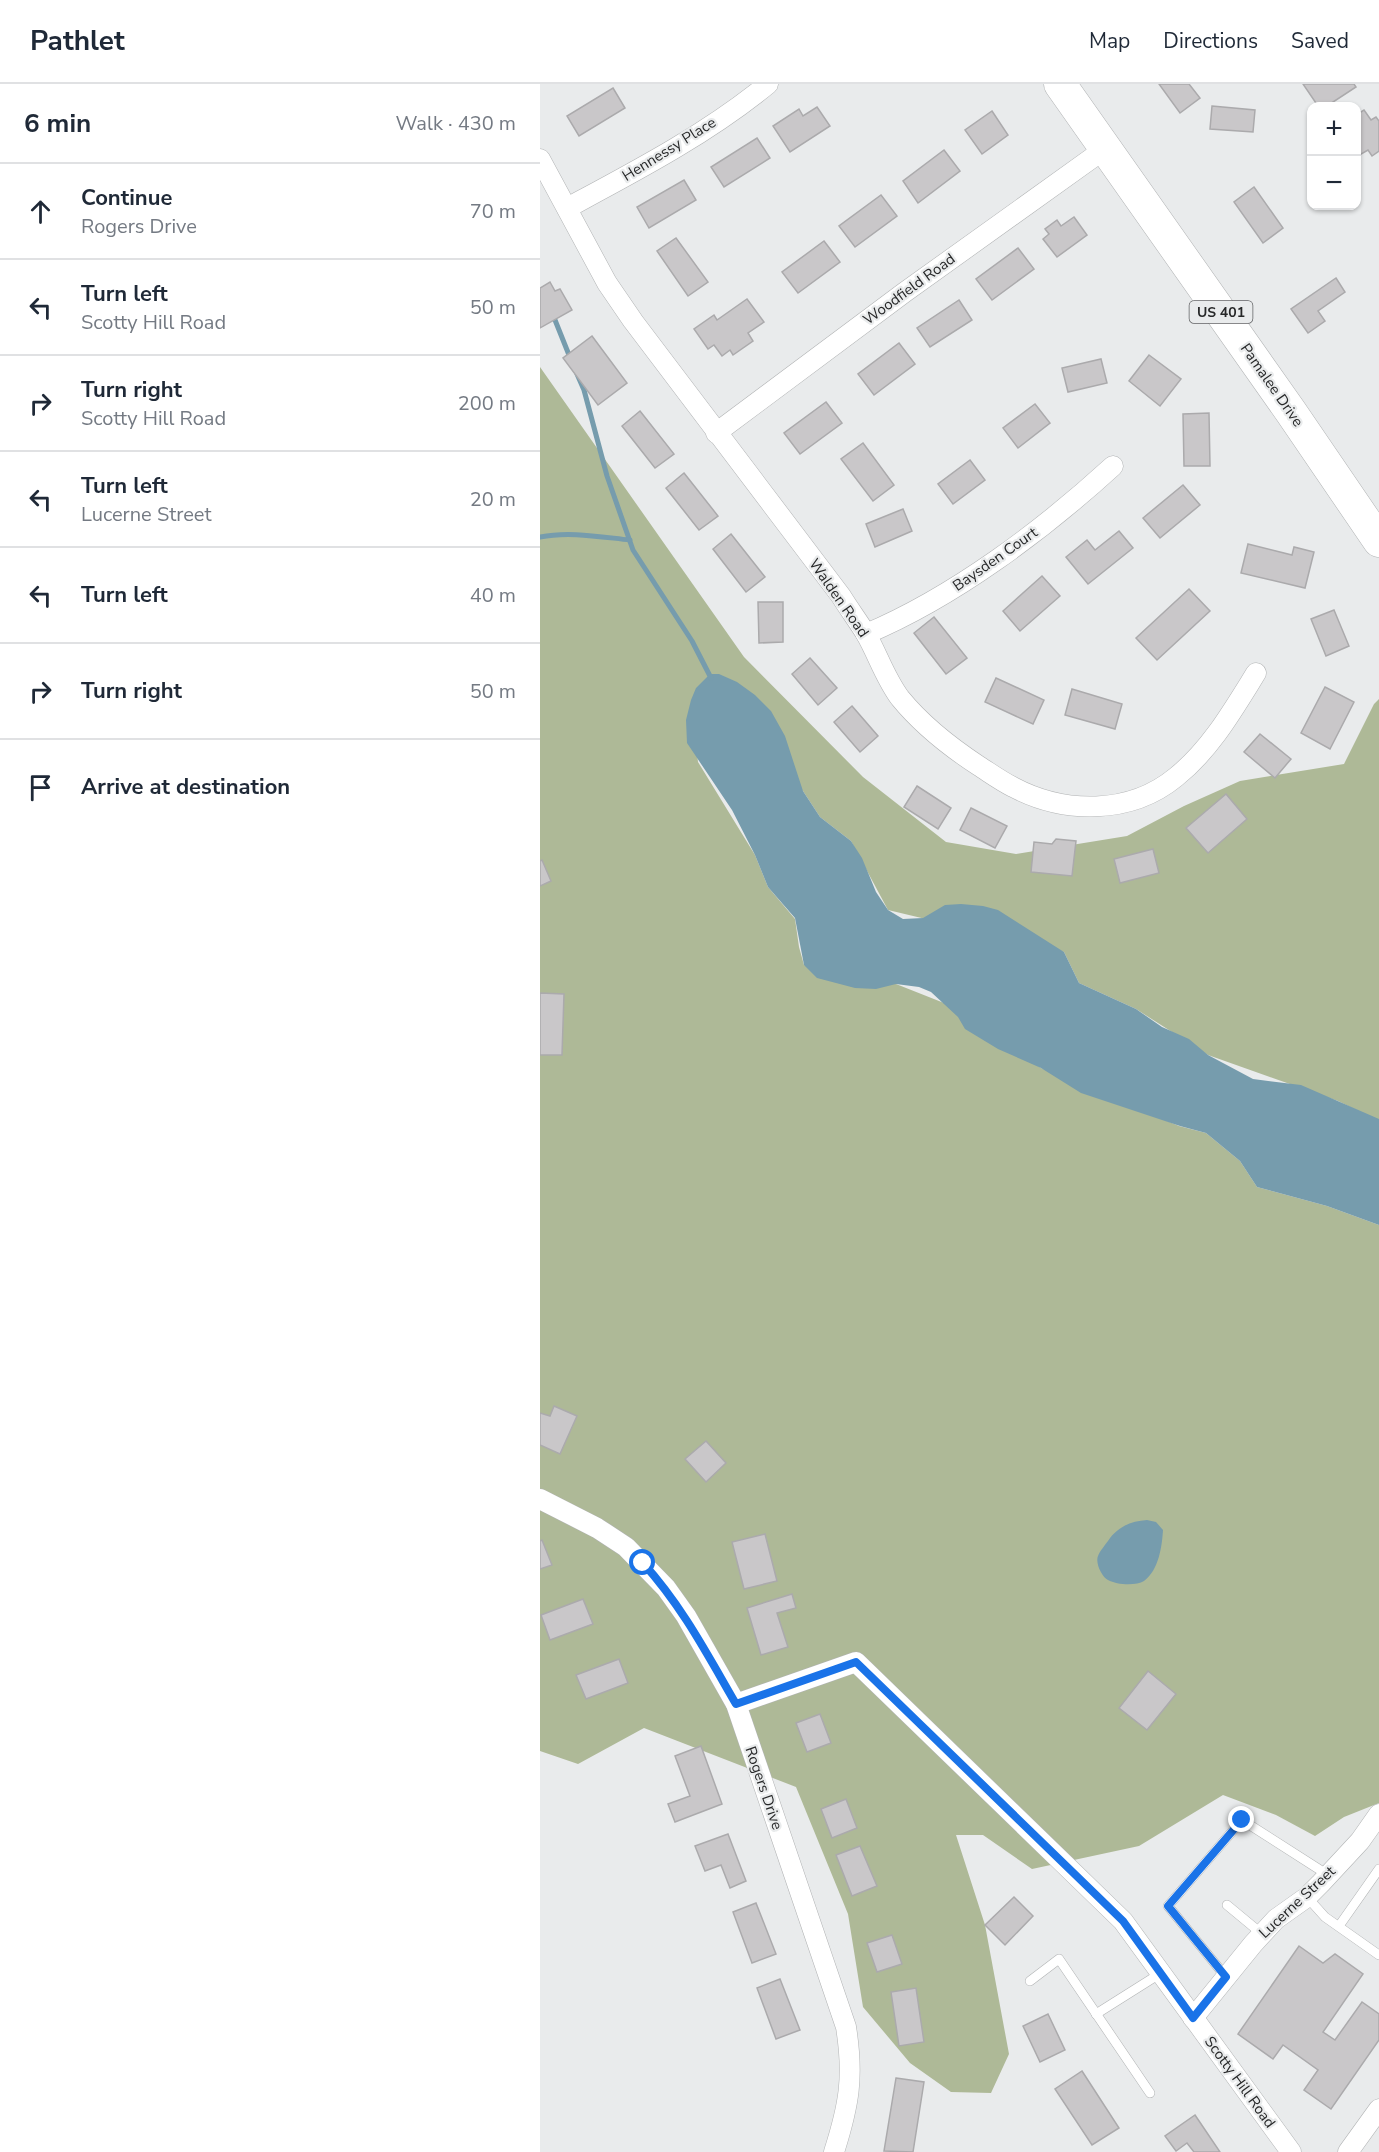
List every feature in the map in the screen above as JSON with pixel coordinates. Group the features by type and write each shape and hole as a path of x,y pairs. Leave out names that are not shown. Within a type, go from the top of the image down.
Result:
{"main road":[{"name":"Pamalee Drive","path":"1060,84 1379,541"}],"street":[{"name":"Hennessy Place","path":"567,208 638,171 696,135 768,84"},
{"name":"Woodfield Road","path":"716,433 905,292 1106,148"},
{"name":"Walden Road","path":"540,159 620,302 716,433 841,596 866,634 886,677 900,697 917,717 951,748 1011,787 1048,802 1092,807 1136,799 1176,778 1192,762 1222,727 1256,673"},
{"name":"Baysden Court","path":"866,634 902,619 944,595 1072,503 1113,466"},
{"name":"Rogers Drive","path":"540,1498 597,1528 626,1547 643,1563 666,1588 686,1616 736,1704 846,2027 850,2061 849,2096 845,2118 834,2152"},
{"name":"Scotty Hill Road","path":"736,1704 856,1662 1123,1921 1291,2152"},
{"name":"Lucerne Street","path":"1193,2018 1262,1934 1276,1919 1307,1896 1328,1875 1360,1840 1379,1814"},
{"path":"1348,2152 1379,2109"}],"lane":[{"path":"1226,1977 1168,1906 1242,1820 1328,1875"},
{"path":"1339,1926 1379,1869"},
{"path":"1307,1896 1325,1917 1379,1955"},
{"path":"1227,1905 1262,1934"},
{"path":"1030,1981 1059,1959 1150,2093"},
{"path":"1096,2014 1161,1973"}],"green space":[{"path":"540,367 744,657 863,777 946,842 1016,854 1127,836 1184,806 1240,781 1344,764 1374,704 1379,699 1379,1121 1338,1101 1208,1055 1136,1009 1079,983 1064,952 888,910 851,841 820,817 803,791 691,700 698,762 755,855 768,887 795,919 804,965 896,984 944,1003 1041,1068 1179,1126 1206,1133 1240,1161 1257,1187 1327,1206 1379,1225 1379,1803 1344,1817 1315,1836 1276,1815 1223,1795 1139,1846 1032,1869 983,1835 956,1835 985,1925 1009,2054 991,2093 951,2092 910,2063 863,2007 848,1914 796,1787 644,1728 578,1764 540,1751"}],"water":[{"path":"710,674 719,674 737,682 771,711 785,736 803,791 820,817 851,841 862,858 876,892 888,910 903,919 923,918 945,905 983,906 998,910 1064,952 1079,983 1136,1009 1162,1027 1189,1039 1208,1055 1253,1079 1301,1085 1379,1119 1379,1225 1327,1206 1257,1187 1240,1161 1206,1133 1081,1093 1041,1068 998,1049 965,1029 958,1017 931,992 919,987 896,984 876,989 855,988 817,978 804,965 795,918 768,887 732,810 687,743 686,720 691,700 696,688"},
{"path":"1147,1520 1156,1522 1163,1530 1161,1550 1153,1571 1144,1581 1136,1584 1121,1584 1108,1580 1098,1566 1097,1559 1101,1550 1120,1528 1130,1523"}],"building":[{"path":"1159,84 1189,84 1200,98 1180,113"},
{"path":"1303,84 1354,84 1356,87 1333,102 1315,102"},
{"path":"613,88 625,108 579,136 567,116"},
{"path":"1212,106 1255,110 1253,132 1210,129"},
{"path":"817,107 830,126 790,152 773,126 799,109 803,116"},
{"path":"1364,110 1371,120 1376,117 1379,121 1379,151 1372,156 1368,150 1361,154 1361,112"},
{"path":"992,111 1008,135 982,154 965,130"},
{"path":"757,138 770,158 724,187 711,167"},
{"path":"944,150 960,171 918,203 903,181"},
{"path":"684,180 696,200 649,228 637,207"},
{"path":"1254,187 1283,228 1263,243 1234,202"},
{"path":"881,195 897,216 855,247 839,226"},
{"path":"1074,217 1087,235 1057,257 1043,239 1049,234 1045,229 1057,220 1061,226"},
{"path":"676,238 708,282 688,296 657,251"},
{"path":"824,241 840,262 798,293 782,272"},
{"path":"1018,248 1034,269 992,300 976,279"},
{"path":"1336,278 1345,292 1318,311 1325,321 1308,333 1291,309"},
{"path":"550,282 555,291 560,289 572,310 540,328 540,288"},
{"path":"747,299 764,322 748,333 753,341 733,355 730,350 722,356 714,345 708,349 694,329 714,315 717,320"},
{"path":"959,300 972,320 930,347 917,328"},
{"path":"592,336 627,383 598,405 563,358"},
{"path":"899,343 915,364 874,395 858,374"},
{"path":"1149,355 1181,379 1160,406 1129,381"},
{"path":"1101,359 1107,383 1068,392 1062,368"},
{"path":"826,402 842,423 800,454 784,433"},
{"path":"1035,404 1050,423 1018,448 1003,428"},
{"path":"640,411 674,454 655,468 622,426"},
{"path":"1209,413 1210,466 1184,466 1183,414"},
{"path":"863,443 894,485 873,501 841,459"},
{"path":"970,460 985,480 953,504 938,484"},
{"path":"684,473 718,516 699,530 666,488"},
{"path":"1183,485 1200,505 1160,538 1143,518"},
{"path":"903,509 912,531 875,547 866,524"},
{"path":"1119,531 1133,548 1088,584 1066,557 1087,540 1095,550"},
{"path":"731,534 765,577 746,592 713,549"},
{"path":"1248,544 1292,555 1294,547 1314,552 1305,588 1241,573"},
{"path":"1042,576 1060,596 1020,631 1003,611"},
{"path":"1189,589 1210,611 1157,660 1136,638"},
{"path":"758,602 783,602 783,642 759,643"},
{"path":"1334,610 1349,646 1326,656 1311,619"},
{"path":"934,617 967,658 946,674 914,633"},
{"path":"810,658 837,688 818,705 792,674"},
{"path":"996,678 1044,700 1033,724 985,702"},
{"path":"1325,687 1354,702 1330,749 1301,733"},
{"path":"1072,689 1122,704 1115,729 1065,715"},
{"path":"852,706 878,736 860,752 834,722"},
{"path":"1260,734 1291,759 1275,778 1244,752"},
{"path":"917,786 951,808 938,829 904,807"},
{"path":"1226,794 1247,819 1208,853 1186,828"},
{"path":"971,808 1007,826 995,848 960,830"},
{"path":"1056,839 1076,841 1072,876 1031,872 1034,842 1052,844"},
{"path":"1153,849 1159,873 1120,883 1114,859"},
{"path":"542,860 551,881 540,886 540,861"},
{"path":"540,993 564,994 562,1055 540,1055"},
{"path":"554,1406 577,1416 560,1454 540,1445 540,1413 550,1416"},
{"path":"706,1441 726,1463 706,1482 685,1459"},
{"path":"765,1534 777,1581 744,1589 732,1542"},
{"path":"542,1540 552,1565 540,1569 540,1541"},
{"path":"792,1594 796,1608 777,1613 788,1647 761,1655 747,1608"},
{"path":"583,1599 593,1624 550,1640 541,1615"},
{"path":"619,1659 628,1683 586,1699 576,1675"},
{"path":"1148,1671 1176,1694 1147,1730 1119,1708"},
{"path":"820,1714 831,1743 807,1752 796,1723"},
{"path":"701,1746 722,1804 675,1822 668,1804 690,1796 675,1756"},
{"path":"846,1799 857,1828 832,1838 821,1809"},
{"path":"728,1834 746,1881 730,1888 721,1865 705,1871 695,1846"},
{"path":"860,1846 877,1886 852,1896 836,1855"},
{"path":"1014,1897 1033,1916 1005,1945 985,1925"},
{"path":"756,1903 776,1954 752,1963 733,1912"},
{"path":"892,1935 902,1964 877,1972 867,1943"},
{"path":"1299,1946 1323,1963 1335,1954 1363,1974 1323,2032 1335,2040 1362,2002 1379,2014 1379,2040 1331,2109 1304,2090 1318,2070 1283,2045 1273,2059 1238,2034"},
{"path":"780,1979 800,2030 776,2039 757,1988"},
{"path":"916,1988 924,2042 899,2046 891,1992"},
{"path":"1048,2014 1065,2050 1040,2062 1023,2026"},
{"path":"1082,2071 1119,2128 1092,2145 1055,2089"},
{"path":"896,2078 924,2082 913,2152 884,2151"},
{"path":"1195,2115 1220,2152 1194,2152 1187,2143 1176,2151 1165,2136"}],"waterway":[{"path":"553,315 571,360"},
{"path":"577,374 584,390 607,476 633,550 692,641 711,678"},
{"path":"540,537 574,535 630,540"}],"route":[{"path":"643,1563 666,1588 686,1616 736,1704 856,1662 1123,1921 1193,2018 1226,1977 1168,1906 1242,1820"}]}
